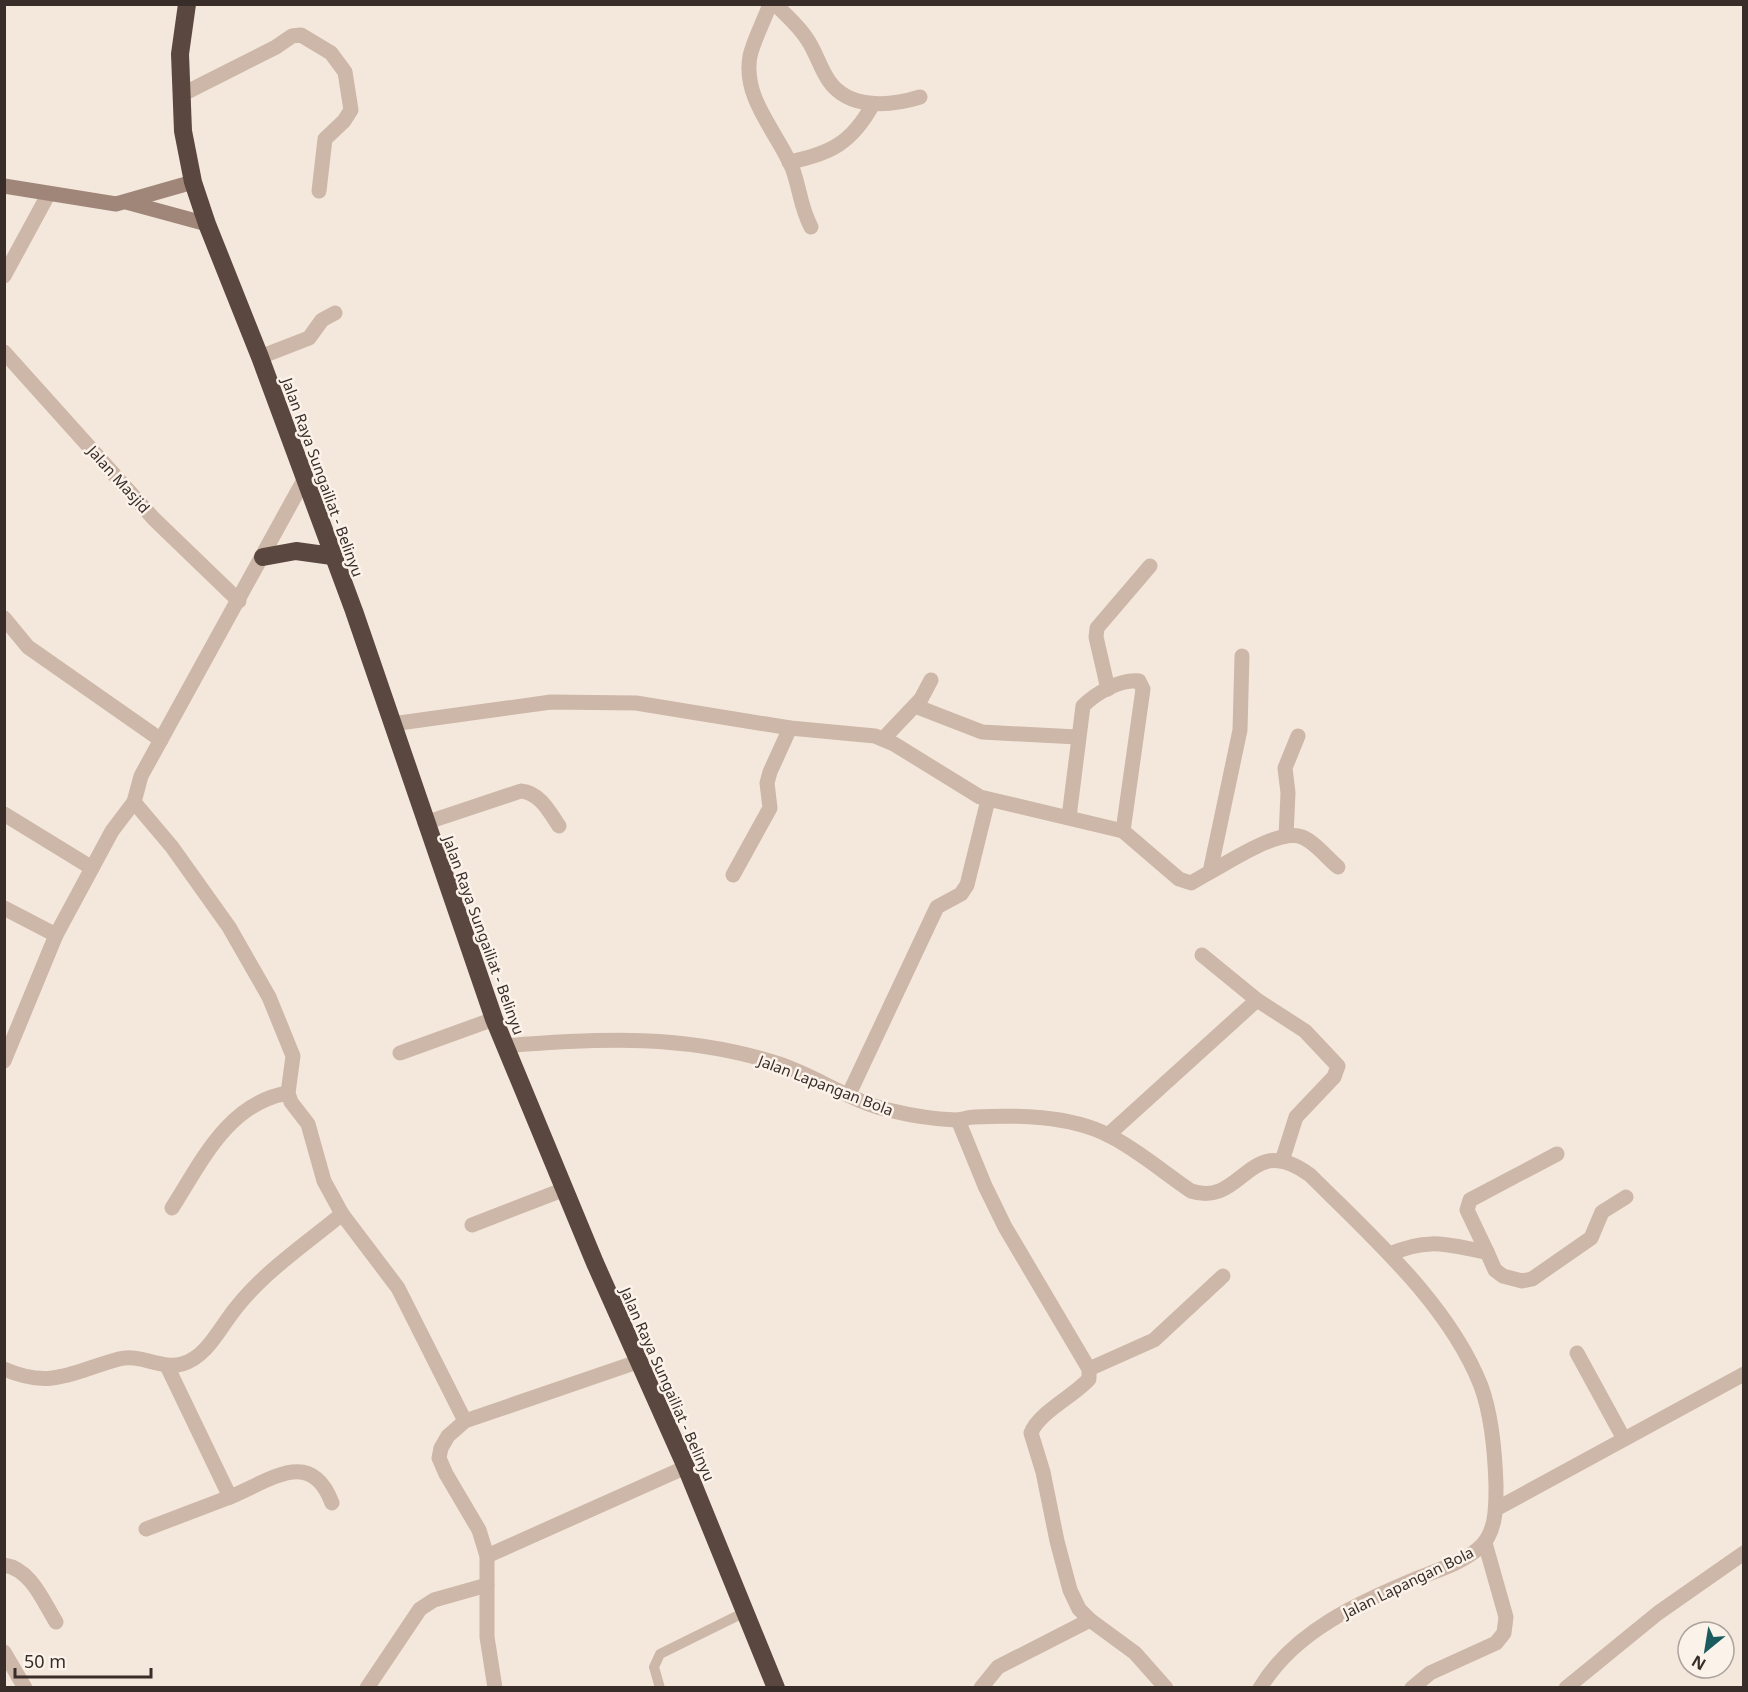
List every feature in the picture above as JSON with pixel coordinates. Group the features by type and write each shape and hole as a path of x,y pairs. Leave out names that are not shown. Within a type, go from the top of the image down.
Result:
{"highway":[{"name":"Jalan Raya Sungailiat - Belinyu","path":"187,4 180,54 183,131 193,182 207,224 261,357 305,478 504,1046 686,1467 776,1687"},
{"path":"263,557 306,551 332,556"}],"street":[{"path":"770,4 750,56 751,76 762,114 789,162 801,205 811,227"},
{"path":"775,4 808,41 834,88 850,98 873,104 891,104 920,97"},
{"path":"181,94 276,47 292,36 302,35 331,53 345,72 351,110 348,117 325,140 319,191"},
{"path":"789,162 822,155 830,150 861,125 873,104"},
{"path":"4,186 105,203 126,202 193,182"},
{"path":"4,276 48,195"},
{"path":"126,202 207,224"},
{"path":"261,357 309,338 322,320 335,313"},
{"name":"Jalan Masjid","path":"4,352 154,519 239,601"},
{"path":"4,1061 56,935 112,831 134,802 141,776 305,478"},
{"path":"1108,689 1096,637 1097,628 1150,566"},
{"path":"4,618 28,647 161,740"},
{"path":"1210,872 1240,730 1242,656"},
{"path":"884,738 915,706 931,680"},
{"path":"1068,817 1083,706 1108,689 1139,681 1143,685 1123,831"},
{"path":"392,724 525,705 591,702 636,703 790,728 884,738 964,789 988,800 1123,831 1185,883 1191,883 1286,836 1304,838 1338,867"},
{"path":"915,706 982,732 1077,737"},
{"path":"734,875 770,808 767,783 790,728"},
{"path":"1286,836 1288,798 1284,768 1298,736"},
{"path":"425,823 521,791 530,792 539,798 559,826"},
{"path":"849,1094 937,907 961,894 967,885 988,800"},
{"path":"134,802 172,847 229,927 269,997 293,1056 288,1093 291,1102 308,1124 324,1181 342,1214 398,1288 465,1421"},
{"path":"4,814 92,868"},
{"path":"5,909 56,935"},
{"path":"1202,955 1257,1000 1305,1031 1338,1066 1334,1077 1296,1117 1282,1161"},
{"path":"1108,1135 1257,1000"},
{"path":"400,1053 494,1019"},
{"name":"Jalan Lapangan Bola","path":"504,1046 602,1038 680,1043 722,1049 778,1063 886,1110 958,1120 972,1117 1048,1119 1108,1135 1191,1191 1204,1195 1226,1188 1260,1162 1282,1161 1310,1175 1390,1254 1454,1334 1482,1387 1495,1463 1496,1509 1485,1543 1463,1559 1374,1597 1321,1626 1291,1650 1260,1688"},
{"path":"172,1208 221,1133 232,1121 257,1101 288,1093"},
{"path":"958,1120 1005,1227 1089,1369 1089,1378 1078,1391 1039,1420 1031,1433 1043,1472 1070,1590 1079,1609 1090,1620 1135,1653 1166,1688"},
{"path":"1557,1154 1470,1200 1467,1210 1496,1270 1503,1276 1522,1281 1532,1279 1587,1242 1594,1234 1602,1212 1626,1197"},
{"path":"472,1225 565,1189"},
{"path":"4,1369 30,1378 54,1380 121,1358 168,1366 185,1363 200,1354 258,1284 342,1214"},
{"path":"1390,1254 1413,1244 1425,1243 1487,1252"},
{"path":"1089,1369 1154,1340 1223,1276"},
{"path":"1577,1353 1624,1439"},
{"path":"495,1688 487,1637 487,1556 478,1530 439,1458 441,1448 447,1436 465,1421 640,1360"},
{"path":"168,1366 230,1497"},
{"path":"1496,1509 1743,1374"},
{"path":"487,1556 686,1467"},
{"path":"146,1529 288,1473 305,1471 320,1479 332,1503"},
{"path":"1412,1688 1430,1673 1496,1643 1504,1633 1506,1617 1485,1543"},
{"path":"1566,1688 1658,1613 1743,1553"},
{"path":"4,1565 17,1568 28,1576 56,1623"},
{"path":"368,1688 420,1609 434,1600 487,1585"},
{"path":"981,1688 998,1667 1090,1620"},
{"path":"4,1652 25,1688"}],"lane":[{"path":"660,1688 654,1667 660,1654 745,1612"}]}
